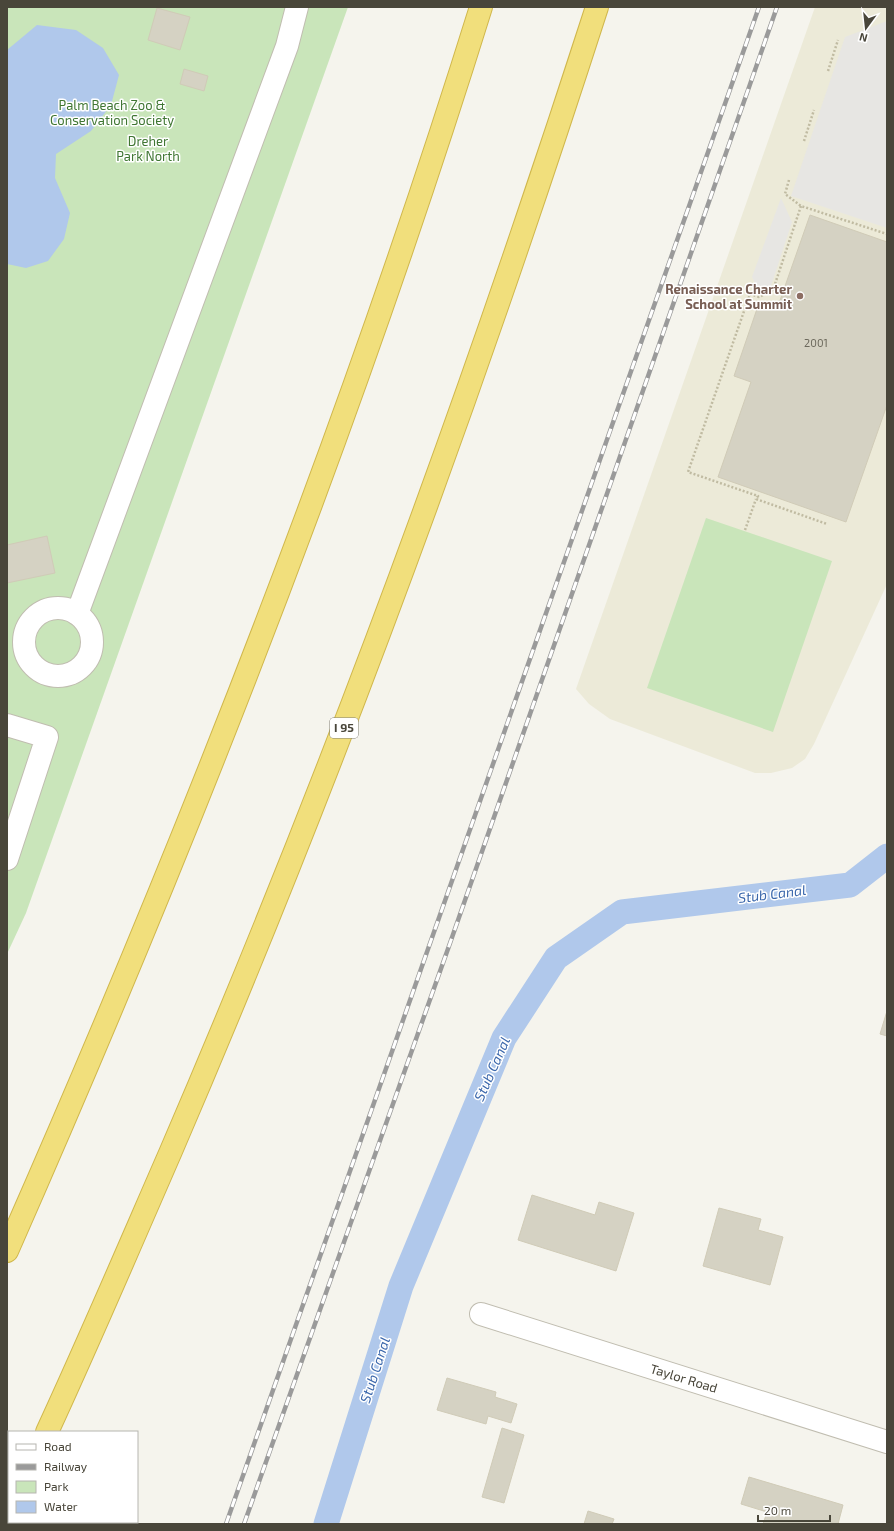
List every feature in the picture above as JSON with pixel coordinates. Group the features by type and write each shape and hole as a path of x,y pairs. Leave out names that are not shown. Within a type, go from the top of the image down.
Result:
{"highway":[{"path":"7,1251 105,1027 205,782 359,370 481,7"},
{"name":"I 95","path":"47,1431 105,1303 212,1055 309,817 357,694 494,318 597,7"}],"street":[{"path":"77,614 287,46 297,7"},
{"path":"7,725 47,737 7,859"},
{"name":"Taylor Road","path":"481,1314 887,1442"}],"path":[{"path":"828,71 838,40"},
{"path":"804,141 814,110"},
{"path":"789,180 785,194 801,206 887,234"},
{"path":"745,530 758,496 688,472 750,294 758,297 773,290 801,206"},
{"path":"756,499 827,524"}],"shaded area":[{"name":"Renaissance Charter School at Summit","path":"815,7 887,7 887,584 814,744 805,759 792,768 771,773 755,773 610,719 589,704 576,689"},
{"path":"887,21 887,228 791,196 845,37"},
{"path":"781,198 792,222 770,289 760,293 752,277"}],"green space":[{"name":"Dreher Park North","path":"7,7 348,7 26,913 7,954"},
{"path":"706,518 832,561 773,732 647,688"}],"water":[{"path":"37,25 76,30 103,48 119,75 111,105 91,131 56,154 55,178 70,213 64,239 48,261 26,268 7,264 7,50"}],"building":[{"path":"157,8 190,17 180,50 148,40"},
{"path":"184,69 208,76 204,91 180,84"},
{"name":"Renaissance Charter School at Summit","path":"810,215 887,242 887,405 846,522 718,477 751,382 734,376 759,303 777,309"},
{"path":"47,536 55,573 7,583 7,545"},
{"path":"887,1011 887,1036 880,1034"},
{"path":"532,1195 595,1215 599,1202 634,1213 616,1271 518,1240"},
{"path":"719,1208 761,1219 758,1230 783,1237 770,1285 703,1266"},
{"path":"447,1378 496,1392 495,1397 517,1404 511,1423 488,1416 486,1424 437,1410"},
{"path":"502,1428 524,1435 504,1503 482,1497"},
{"path":"749,1477 843,1505 838,1524 763,1524 767,1512 741,1504"},
{"path":"588,1511 614,1519 612,1524 584,1524"}],"waterway":[{"name":"Stub Canal","path":"326,1524 401,1286 504,1038 556,958 622,912 850,885 887,856"}],"railway":[{"path":"226,1524 759,7"},
{"path":"244,1524 449,946 777,7"}],"place":[{"name":"Renaissance Charter School at Summit","path":"800,296"}],"park label":[{"name":"Palm Beach Zoo & Conservation Society","path":"112,112"}]}
